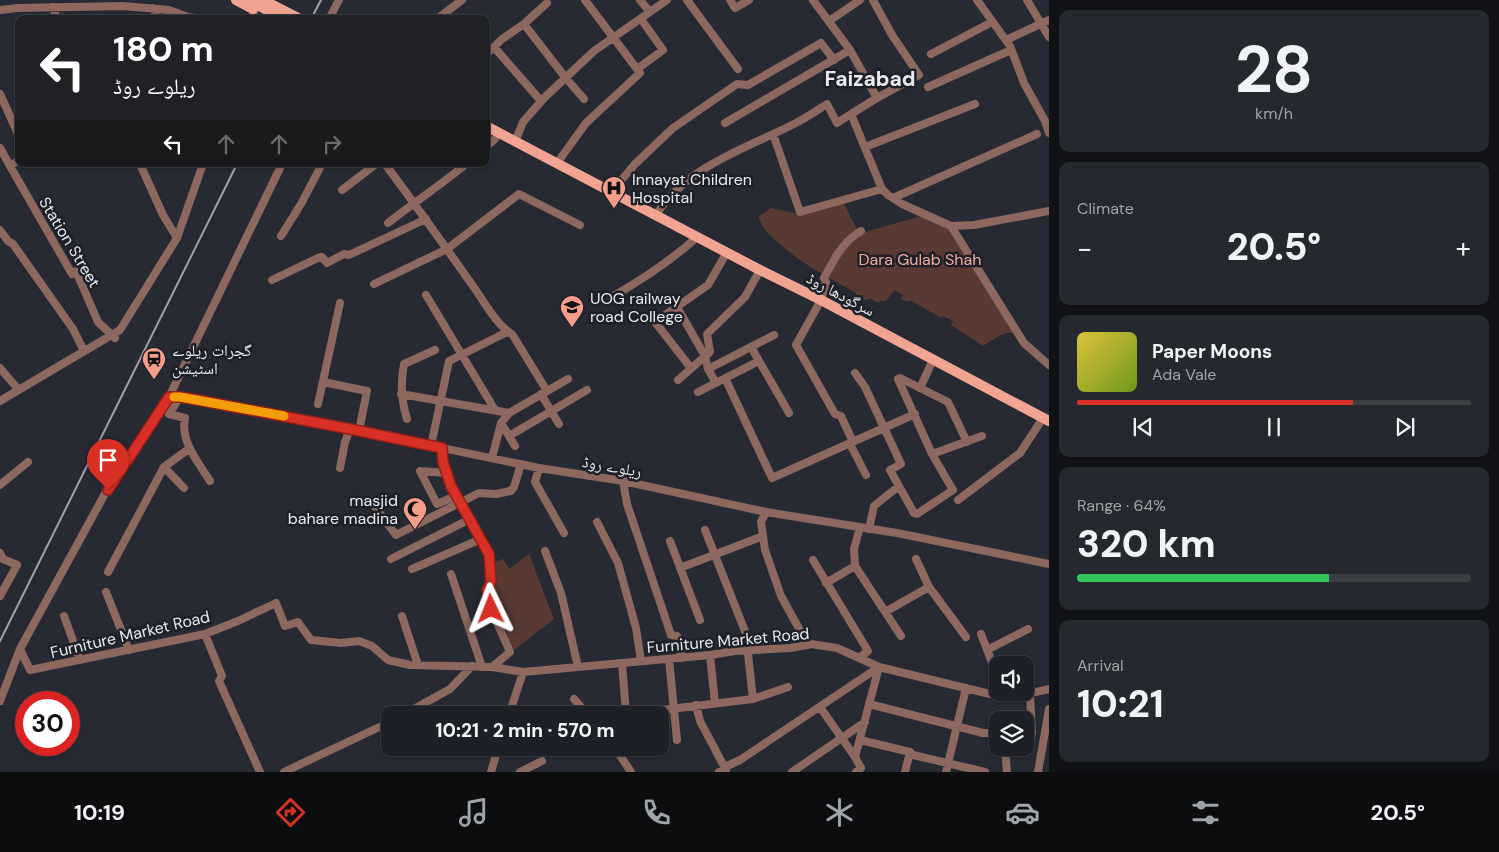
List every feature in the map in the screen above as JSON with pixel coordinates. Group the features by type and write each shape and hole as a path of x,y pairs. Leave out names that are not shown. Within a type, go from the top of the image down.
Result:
{"main road":[{"path":"236,0 264,15"},
{"path":"248,0 276,15"},
{"path":"264,0 292,15"},
{"path":"490,122 560,159 616,192"},
{"path":"490,128 616,192"},
{"path":"491,136 600,192 610,196 616,192"},
{"name":"سرگودھا روڈ","path":"616,192 697,237 821,300 1046,420"}],"street":[{"path":"8,0 14,8"},
{"path":"331,15 339,0"},
{"path":"443,15 462,0"},
{"path":"560,159 586,124 640,73 585,0"},
{"path":"640,0 650,12"},
{"path":"518,137 523,122 565,77 594,51 667,0"},
{"path":"687,0 738,69"},
{"path":"730,0 735,8 750,0"},
{"path":"814,0 850,50 877,98"},
{"path":"829,21 860,0"},
{"path":"656,215 666,200 686,181 715,162 795,124 827,104 837,123 919,75 892,35 873,0"},
{"path":"977,0 1006,40 1024,83 1045,120 1049,134"},
{"path":"1027,0 1049,37"},
{"path":"490,51 547,3"},
{"path":"0,10 14,8 123,6 169,10 181,15"},
{"path":"53,7 56,15"},
{"path":"153,8 156,15"},
{"path":"253,15 255,10"},
{"path":"636,69 663,50 641,19"},
{"path":"1006,40 1049,20"},
{"path":"931,54 992,22"},
{"path":"524,24 584,99"},
{"path":"616,192 635,164 673,128 738,84 748,85 821,43 834,60"},
{"path":"494,47 541,101"},
{"path":"726,123 850,50"},
{"path":"928,87 1011,50"},
{"path":"0,94 15,127"},
{"path":"865,147 975,104"},
{"path":"851,114 882,189 902,204 951,226 974,225 1049,211"},
{"path":"772,134 800,212 882,189"},
{"path":"893,198 1037,134"},
{"path":"0,148 10,166 15,163"},
{"name":"Station Street","path":"10,166 72,274 76,271 98,322 113,336"},
{"path":"141,167 163,215 177,238"},
{"path":"0,401 113,336 120,330 177,238 202,167"},
{"path":"0,700 20,649 108,490 169,397 281,167"},
{"path":"281,236 320,167"},
{"path":"342,190 372,167"},
{"path":"386,167 414,202 507,332 512,334 544,393 558,424"},
{"path":"388,223 414,202 446,182 463,167"},
{"path":"374,284 447,249 519,194 580,225"},
{"path":"272,280 320,257 327,263 344,254 349,255 426,219"},
{"path":"951,226 1024,343 1049,365"},
{"path":"0,230 8,241 13,244 73,329 84,351"},
{"path":"860,231 844,244 824,278 826,282 821,300 796,345 836,414 840,416 866,474"},
{"path":"612,297 677,256 697,237"},
{"path":"691,368 655,322 708,285 727,252"},
{"path":"678,380 710,352 707,334 745,297 760,270"},
{"path":"426,296 495,410"},
{"path":"318,404 340,303"},
{"path":"677,307 705,356 708,369 716,383"},
{"path":"431,446 449,361 507,332"},
{"path":"708,369 774,335"},
{"path":"751,347 789,413"},
{"path":"407,419 401,394 404,364 434,350"},
{"path":"920,388 933,360"},
{"path":"698,392 759,361"},
{"path":"0,368 18,389"},
{"path":"855,374 865,387 901,464 890,468 914,513 917,514 953,490 932,454 898,380 900,378 950,404 967,442"},
{"path":"725,378 772,478 915,414"},
{"path":"492,458 501,424 509,413 568,379"},
{"path":"323,382 367,391 359,431"},
{"path":"509,436 587,390"},
{"path":"401,394 509,413"},
{"name":"ریلوے روڈ","path":"169,397 180,397 350,429 539,468 623,481 766,512 860,527 1049,564"},
{"path":"180,397 169,414 185,418 183,429 190,448 210,481"},
{"path":"958,500 1020,453 1046,420"},
{"path":"501,424 515,446"},
{"path":"340,468 345,442 350,429"},
{"path":"932,454 982,436"},
{"path":"108,572 164,467 190,448"},
{"path":"442,448 443,462 451,486 489,554 491,582 487,590 491,609 510,652 492,667"},
{"path":"0,485 28,462"},
{"path":"370,500 396,535 459,500 479,492 496,494 511,491 521,464"},
{"path":"164,467 184,488"},
{"path":"539,468 535,482 564,532"},
{"path":"446,473 420,471 437,504 459,500"},
{"path":"623,481 629,511 672,635 677,636 682,658"},
{"path":"870,529 874,506 899,486"},
{"path":"766,512 761,522 765,550 781,596 808,645"},
{"path":"391,559 470,519"},
{"path":"597,522 618,563 636,628 641,661"},
{"path":"860,527 854,549 855,566 901,636"},
{"path":"705,530 752,650 748,654 753,699"},
{"path":"680,568 763,536"},
{"path":"412,569 481,539"},
{"path":"670,541 700,620"},
{"path":"545,551 561,593 578,667"},
{"path":"0,554 3,559 17,565 0,596"},
{"path":"916,559 929,587 966,637"},
{"path":"813,560 868,651 859,658"},
{"path":"826,582 855,566"},
{"path":"451,574 482,667"},
{"path":"885,612 929,587"},
{"path":"106,592 128,650"},
{"name":"Furniture Market Road","path":"20,649 30,670 205,634 276,603 285,626 298,622 311,640 341,643 359,642 372,646 388,660 418,666 492,667 523,672 808,645 837,648 879,667 989,692"},
{"path":"64,616 80,660"},
{"path":"402,616 418,666"},
{"path":"987,650 1028,629"},
{"path":"205,634 222,676 219,681 260,772"},
{"path":"981,634 989,656"},
{"path":"710,655 715,703"},
{"path":"669,659 677,740"},
{"path":"622,663 623,706"},
{"path":"419,706 450,689 472,666"},
{"path":"696,705 700,721 726,770 879,667"},
{"path":"856,757 879,667"},
{"path":"512,706 523,672"},
{"path":"669,708 753,699 788,686"},
{"path":"946,772 966,688"},
{"name":"Furniture Market Road","path":"1034,693 1049,689"},
{"path":"574,699 580,706"},
{"path":"870,704 989,733"},
{"path":"820,707 856,757 861,768 856,772"},
{"path":"1038,772 1049,709"},
{"path":"792,772 865,722"},
{"path":"284,772 381,726"},
{"path":"1034,733 1045,732"},
{"path":"860,740 909,751 909,754 986,772"},
{"path":"905,772 909,754"},
{"path":"491,772 496,756"},
{"path":"621,756 631,772"},
{"path":"1006,756 1007,772"},
{"path":"520,772 542,761"}],"green space":[{"name":"Dara Gulab Shah","path":"843,202 858,231 842,244 824,274 802,262 777,242 766,231 758,217 771,208 799,214"},
{"name":"Dara Gulab Shah","path":"921,216 950,228 1016,334 1003,334 983,346 951,325 953,321 943,316 941,318 910,300 908,302 901,299 903,295 895,290 886,301 878,303 870,298 867,300 854,298 856,293 827,277 845,245 858,234"},
{"path":"529,554 554,619 513,651 491,588 494,562 503,559 509,569"}],"railway":[{"path":"313,15 321,0"},
{"path":"0,641 236,167"}],"slow traffic":[{"path":"174,397 284,416"}],"place":[{"name":"Innayat Children Hospital","path":"614,209"},
{"name":"UOG railway road College","path":"572,328"},
{"name":"گجرات ریلوے اسٹیشن","path":"154,380"},
{"name":"masjid bahare madina","path":"415,530"}],"district":[{"name":"Faizabad","path":"870,79"}],"route":[{"path":"108,490 169,397 198,400 442,448 443,462 451,486 489,554 491,582 487,590 491,609"}]}
